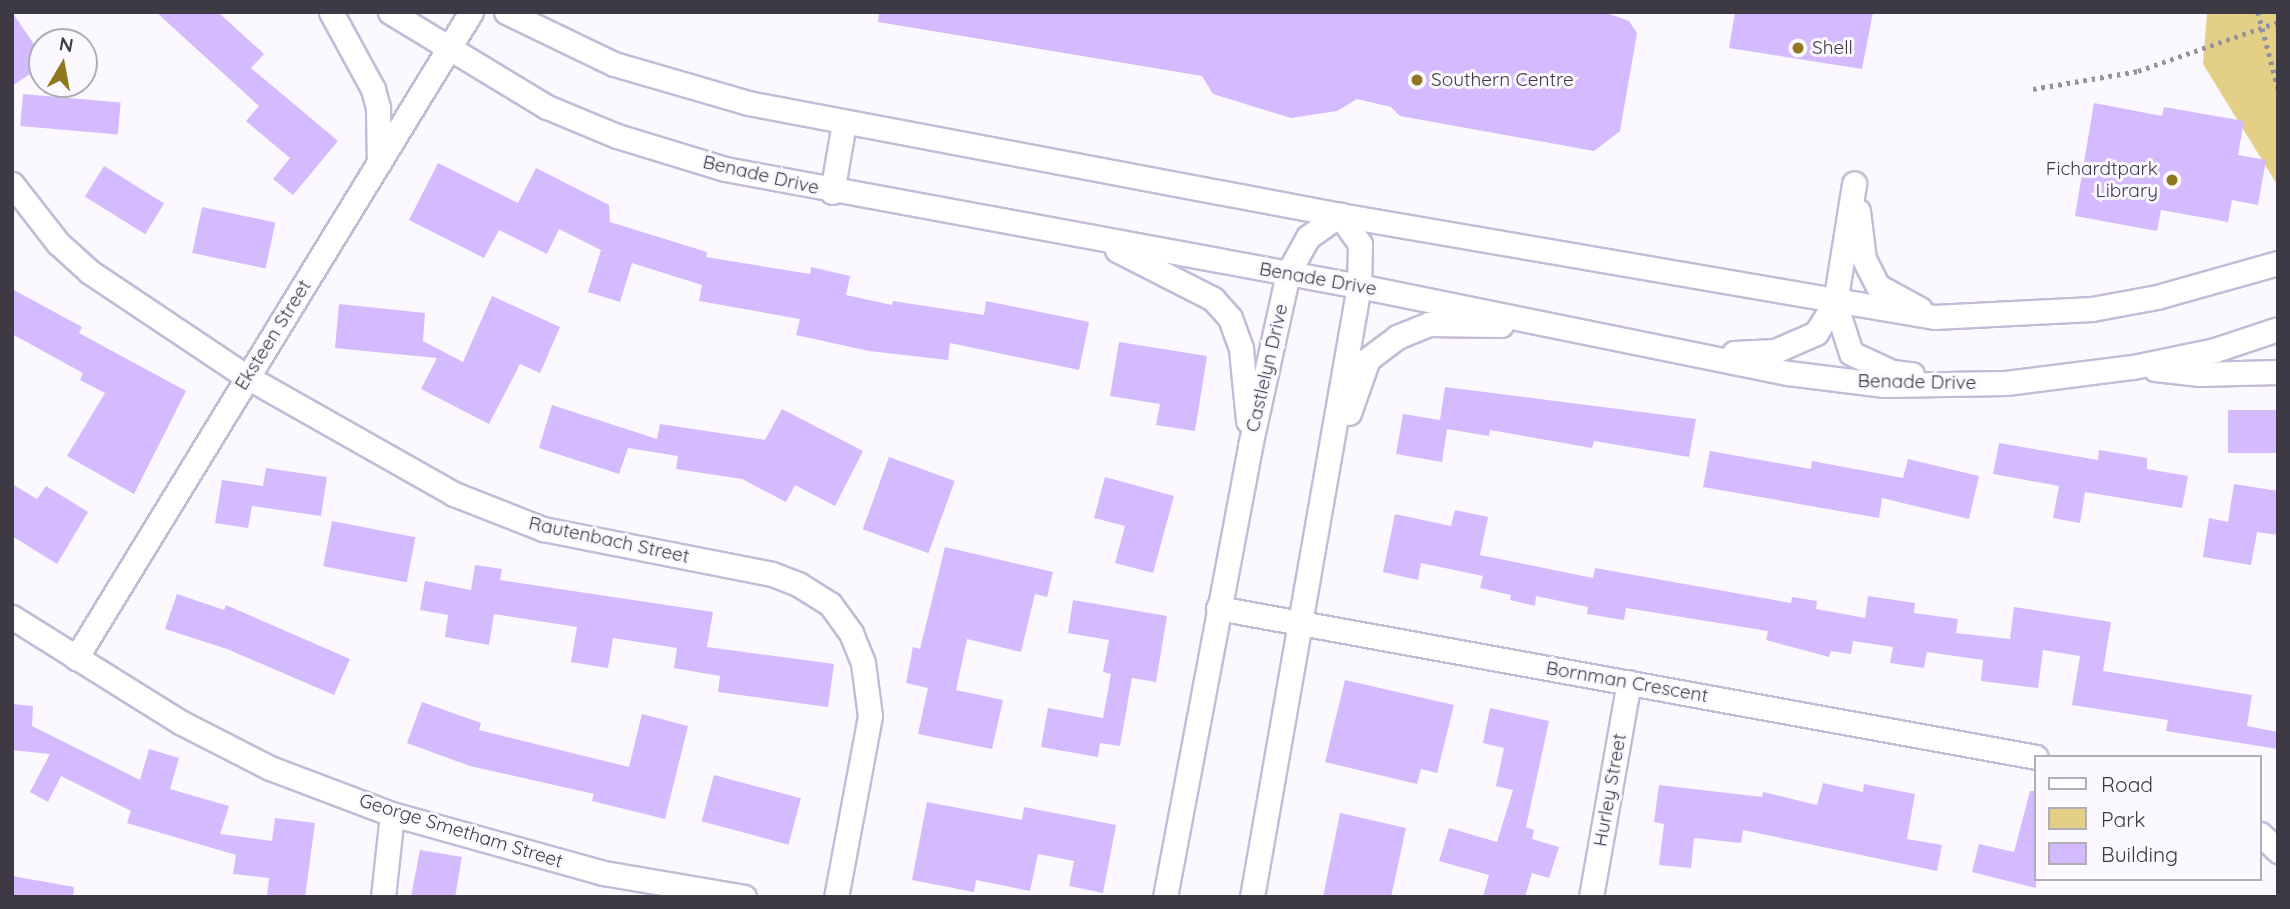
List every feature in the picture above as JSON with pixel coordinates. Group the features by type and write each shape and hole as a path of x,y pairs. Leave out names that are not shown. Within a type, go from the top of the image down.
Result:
{"street":[{"path":"331,12 373,89 378,108 379,163"},
{"name":"Benade Drive","path":"390,12 447,51 547,107 617,136 725,169 832,192 1360,286 1788,373 1884,385 2006,383 2133,367 2215,350 2278,329"},
{"name":"Eksteen Street","path":"76,658 471,12"},
{"path":"506,12 546,35 625,68 748,103 1340,215 1835,303 1934,317 2025,316 2092,309 2171,294 2278,263"},
{"path":"832,192 844,123"},
{"name":"Rautenbach Street","path":"12,184 58,243 90,272 247,377 422,477 488,509 543,529 772,574 798,584 830,604 851,633 863,663 870,716 836,897"},
{"path":"1635,341 1726,353 1775,351 1816,333 1835,303 1854,184 1864,259 1878,286 1934,317"},
{"path":"1252,897 1360,286 1360,244 1340,215"},
{"name":"Castlelyn Drive","path":"1165,897 1250,446 1289,273 1308,237 1340,215"},
{"path":"1095,239 1213,299 1230,318 1241,349 1250,446"},
{"path":"1835,303 1851,353 1892,372 2006,383"},
{"path":"1327,476 1368,359 1397,337 1429,324 1556,326"},
{"path":"2133,367 2198,374 2278,372"},
{"name":"Bornman Crescent","path":"1218,608 2035,757"},
{"name":"George Smetham Street","path":"12,617 220,744 392,814 604,873 744,897"},
{"name":"Hurley Street","path":"1591,897 1629,682"},
{"path":"383,897 392,814"},
{"path":"2262,836 2278,851"}],"path":[{"path":"2259,12 2278,88"},
{"path":"2033,89 2138,71 2278,22"}],"green space":[{"path":"2207,12 2278,12 2278,186 2203,64"}],"building":[{"path":"12,12 28,35 28,75 12,86"},
{"path":"156,12 218,12 264,54 251,68 338,141 293,195 273,179 290,158 246,121 259,106"},
{"name":"Southern Centre","path":"879,12 1604,12 1629,21 1637,33 1620,131 1594,151 1400,116 1391,107 1357,99 1337,111 1291,118 1213,94 1202,76 878,22"},
{"path":"1735,12 1873,12 1862,69 1729,48"},
{"path":"23,94 28,94 28,98 121,103 118,134 20,126"},
{"name":"Fichardtpark Library","path":"2094,103 2162,116 2164,107 2244,121 2238,155 2266,160 2258,205 2232,200 2228,222 2161,210 2157,231 2075,216"},
{"path":"438,163 518,203 536,168 609,205 610,222 707,252 706,257 810,274 811,267 850,276 846,295 892,305 893,301 984,315 986,301 1089,322 1079,370 950,343 948,360 869,351 796,335 800,319 699,301 702,285 632,263 620,302 588,292 601,250 559,229 547,254 499,230 484,258 409,220"},
{"path":"104,166 164,204 145,234 85,197"},
{"path":"202,207 275,223 266,269 192,253"},
{"path":"12,289 82,327 79,333 186,391 134,494 67,456 105,393 80,380 83,373 12,334"},
{"path":"492,296 560,327 540,373 520,364 489,424 421,389 437,358 335,348 339,304 425,313 423,341 463,362"},
{"path":"1119,342 1207,356 1195,431 1156,425 1160,404 1110,396"},
{"path":"1445,387 1696,419 1689,457 1594,441 1592,448 1490,430 1489,436 1447,429 1442,462 1396,454 1403,414 1440,420"},
{"path":"552,405 657,439 660,424 765,440 782,409 863,451 835,506 795,485 786,502 742,479 676,469 678,456 628,448 619,474 539,448"},
{"path":"2228,410 2278,410 2278,453 2228,453"},
{"path":"1999,443 2098,460 2099,450 2147,458 2147,469 2188,476 2182,508 2085,492 2080,523 2053,518 2059,486 1993,474"},
{"path":"1710,451 1811,469 1812,461 1903,478 1908,459 1979,476 1969,519 1882,498 1879,518 1703,487"},
{"path":"889,457 955,481 928,553 863,529"},
{"path":"266,468 327,477 321,516 252,506 248,528 215,523 222,480 263,486"},
{"path":"1105,477 1174,496 1153,573 1115,563 1125,526 1094,518"},
{"path":"12,484 37,499 46,486 88,512 57,564 12,536"},
{"path":"2234,484 2278,491 2278,535 2257,532 2251,565 2203,557 2209,518 2228,522"},
{"path":"1455,510 1488,517 1480,555 1593,578 1595,568 1791,603 1792,597 1817,601 1816,609 1865,618 1868,596 1915,603 1914,613 1958,619 1956,633 2010,639 2014,607 2111,622 2103,671 2252,695 2247,726 2278,732 2278,749 2166,731 2168,720 2072,705 2080,656 2043,650 2038,688 1981,681 1983,660 1927,652 1924,668 1890,663 1893,647 1853,641 1851,654 1831,651 1829,657 1766,640 1768,631 1626,608 1624,620 1587,614 1588,607 1536,596 1535,606 1510,600 1511,595 1480,588 1483,576 1421,563 1418,580 1383,572 1395,514 1451,526"},
{"path":"332,521 415,537 407,582 323,566"},
{"path":"945,547 1053,572 1047,597 1035,594 1021,652 967,639 956,690 1003,700 992,749 918,734 928,688 906,683 913,647 920,649"},
{"path":"475,565 502,569 500,580 713,612 707,647 834,664 828,707 718,692 720,676 674,668 677,648 613,638 608,668 571,662 577,627 494,614 489,645 445,637 448,615 420,610 425,581 471,590"},
{"path":"177,594 224,610 226,605 350,659 334,695 227,649 165,629"},
{"path":"1073,600 1167,616 1156,682 1132,678 1120,746 1100,743 1098,757 1041,747 1048,708 1103,718 1111,674 1103,672 1109,640 1068,633"},
{"path":"1345,680 1454,705 1437,773 1421,769 1417,784 1325,762"},
{"path":"422,702 481,723 479,730 629,767 642,714 688,726 665,819 592,801 594,794 470,766 407,743"},
{"path":"12,704 33,706 32,726 140,780 149,749 179,758 170,789 229,806 220,834 272,841 275,818 315,823 305,897 267,897 269,878 233,874 236,855 127,823 131,811 61,776 48,802 30,792 50,754 12,750"},
{"path":"1490,708 1549,721 1526,827 1534,830 1532,839 1559,847 1549,878 1532,873 1525,897 1483,897 1489,875 1439,861 1449,828 1497,842 1513,790 1496,786 1504,748 1483,743"},
{"path":"714,775 801,798 789,845 702,821"},
{"path":"1823,783 1863,792 1864,784 1915,794 1907,839 1942,845 1937,871 1743,830 1741,843 1694,838 1691,868 1659,865 1664,824 1654,822 1659,785 1762,797 1763,792 1817,805"},
{"path":"2030,791 2035,791 2036,888 1972,872 1979,844 2014,852"},
{"path":"927,802 1022,820 1024,807 1116,825 1103,893 1069,886 1074,861 1038,854 1030,891 976,880 974,892 912,880"},
{"path":"1340,813 1406,828 1391,897 1323,897"},
{"path":"420,850 462,857 455,897 411,897"},
{"path":"12,876 74,887 73,897 12,897"}],"place":[{"name":"Shell","path":"1798,48"},
{"name":"Southern Centre","path":"1417,80"},
{"name":"Fichardtpark Library","path":"2172,180"}]}
